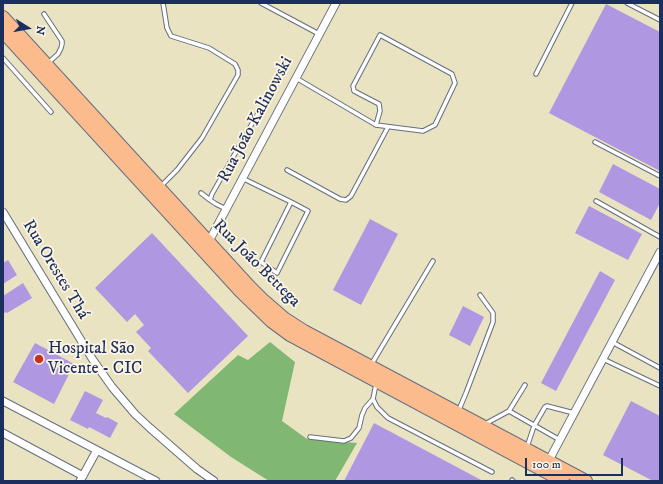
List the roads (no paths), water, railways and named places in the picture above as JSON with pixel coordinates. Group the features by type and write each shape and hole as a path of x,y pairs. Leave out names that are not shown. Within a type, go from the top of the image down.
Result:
{"main road":[{"name":"Rua João Bettega","path":"3,17 160,188 252,304 280,329 376,381 546,466 586,481"},
{"name":"Rua João Bettega","path":"3,32 206,246 284,318 304,331 526,449 563,481"}],"street":[{"name":"Rua João Kalinowski","path":"206,246 336,3"},
{"name":"Rua Orestes Thá","path":"3,212 93,360 112,387 135,414 150,428 197,469 214,481"},
{"path":"546,466 660,252"},
{"path":"3,401 156,481"},
{"path":"3,433 82,479 97,450"}],"lane":[{"path":"160,188 177,170 202,138 238,76 238,70 235,64 210,48 171,36 167,28 164,3"},
{"path":"261,3 319,34"},
{"path":"536,74 572,3"},
{"path":"626,3 660,20"},
{"path":"44,14 62,41 58,54 47,64"},
{"path":"296,78 376,125 423,131 435,125 455,83 452,74 380,35 354,86 354,91 379,104 380,111 376,125"},
{"path":"3,58 51,112"},
{"path":"210,200 264,101"},
{"path":"287,170 340,199 346,200 351,196 388,127"},
{"path":"595,142 660,176"},
{"path":"242,178 291,202 308,211 277,273 261,262 291,202"},
{"path":"200,193 226,209"},
{"path":"596,201 660,237"},
{"path":"371,366 432,261"},
{"path":"458,413 493,322 493,313 480,295"},
{"path":"612,342 660,368"},
{"path":"603,359 660,386"},
{"path":"310,437 344,441 351,438 359,428 365,408 373,399 376,381"},
{"path":"482,425 509,411 525,385"},
{"path":"373,399 377,407 388,418 492,472"},
{"path":"526,449 534,426 545,407 547,406 574,413"},
{"path":"509,411 560,440"}],"place":[{"name":"Hospital São Vicente - CIC","path":"39,359"}]}
